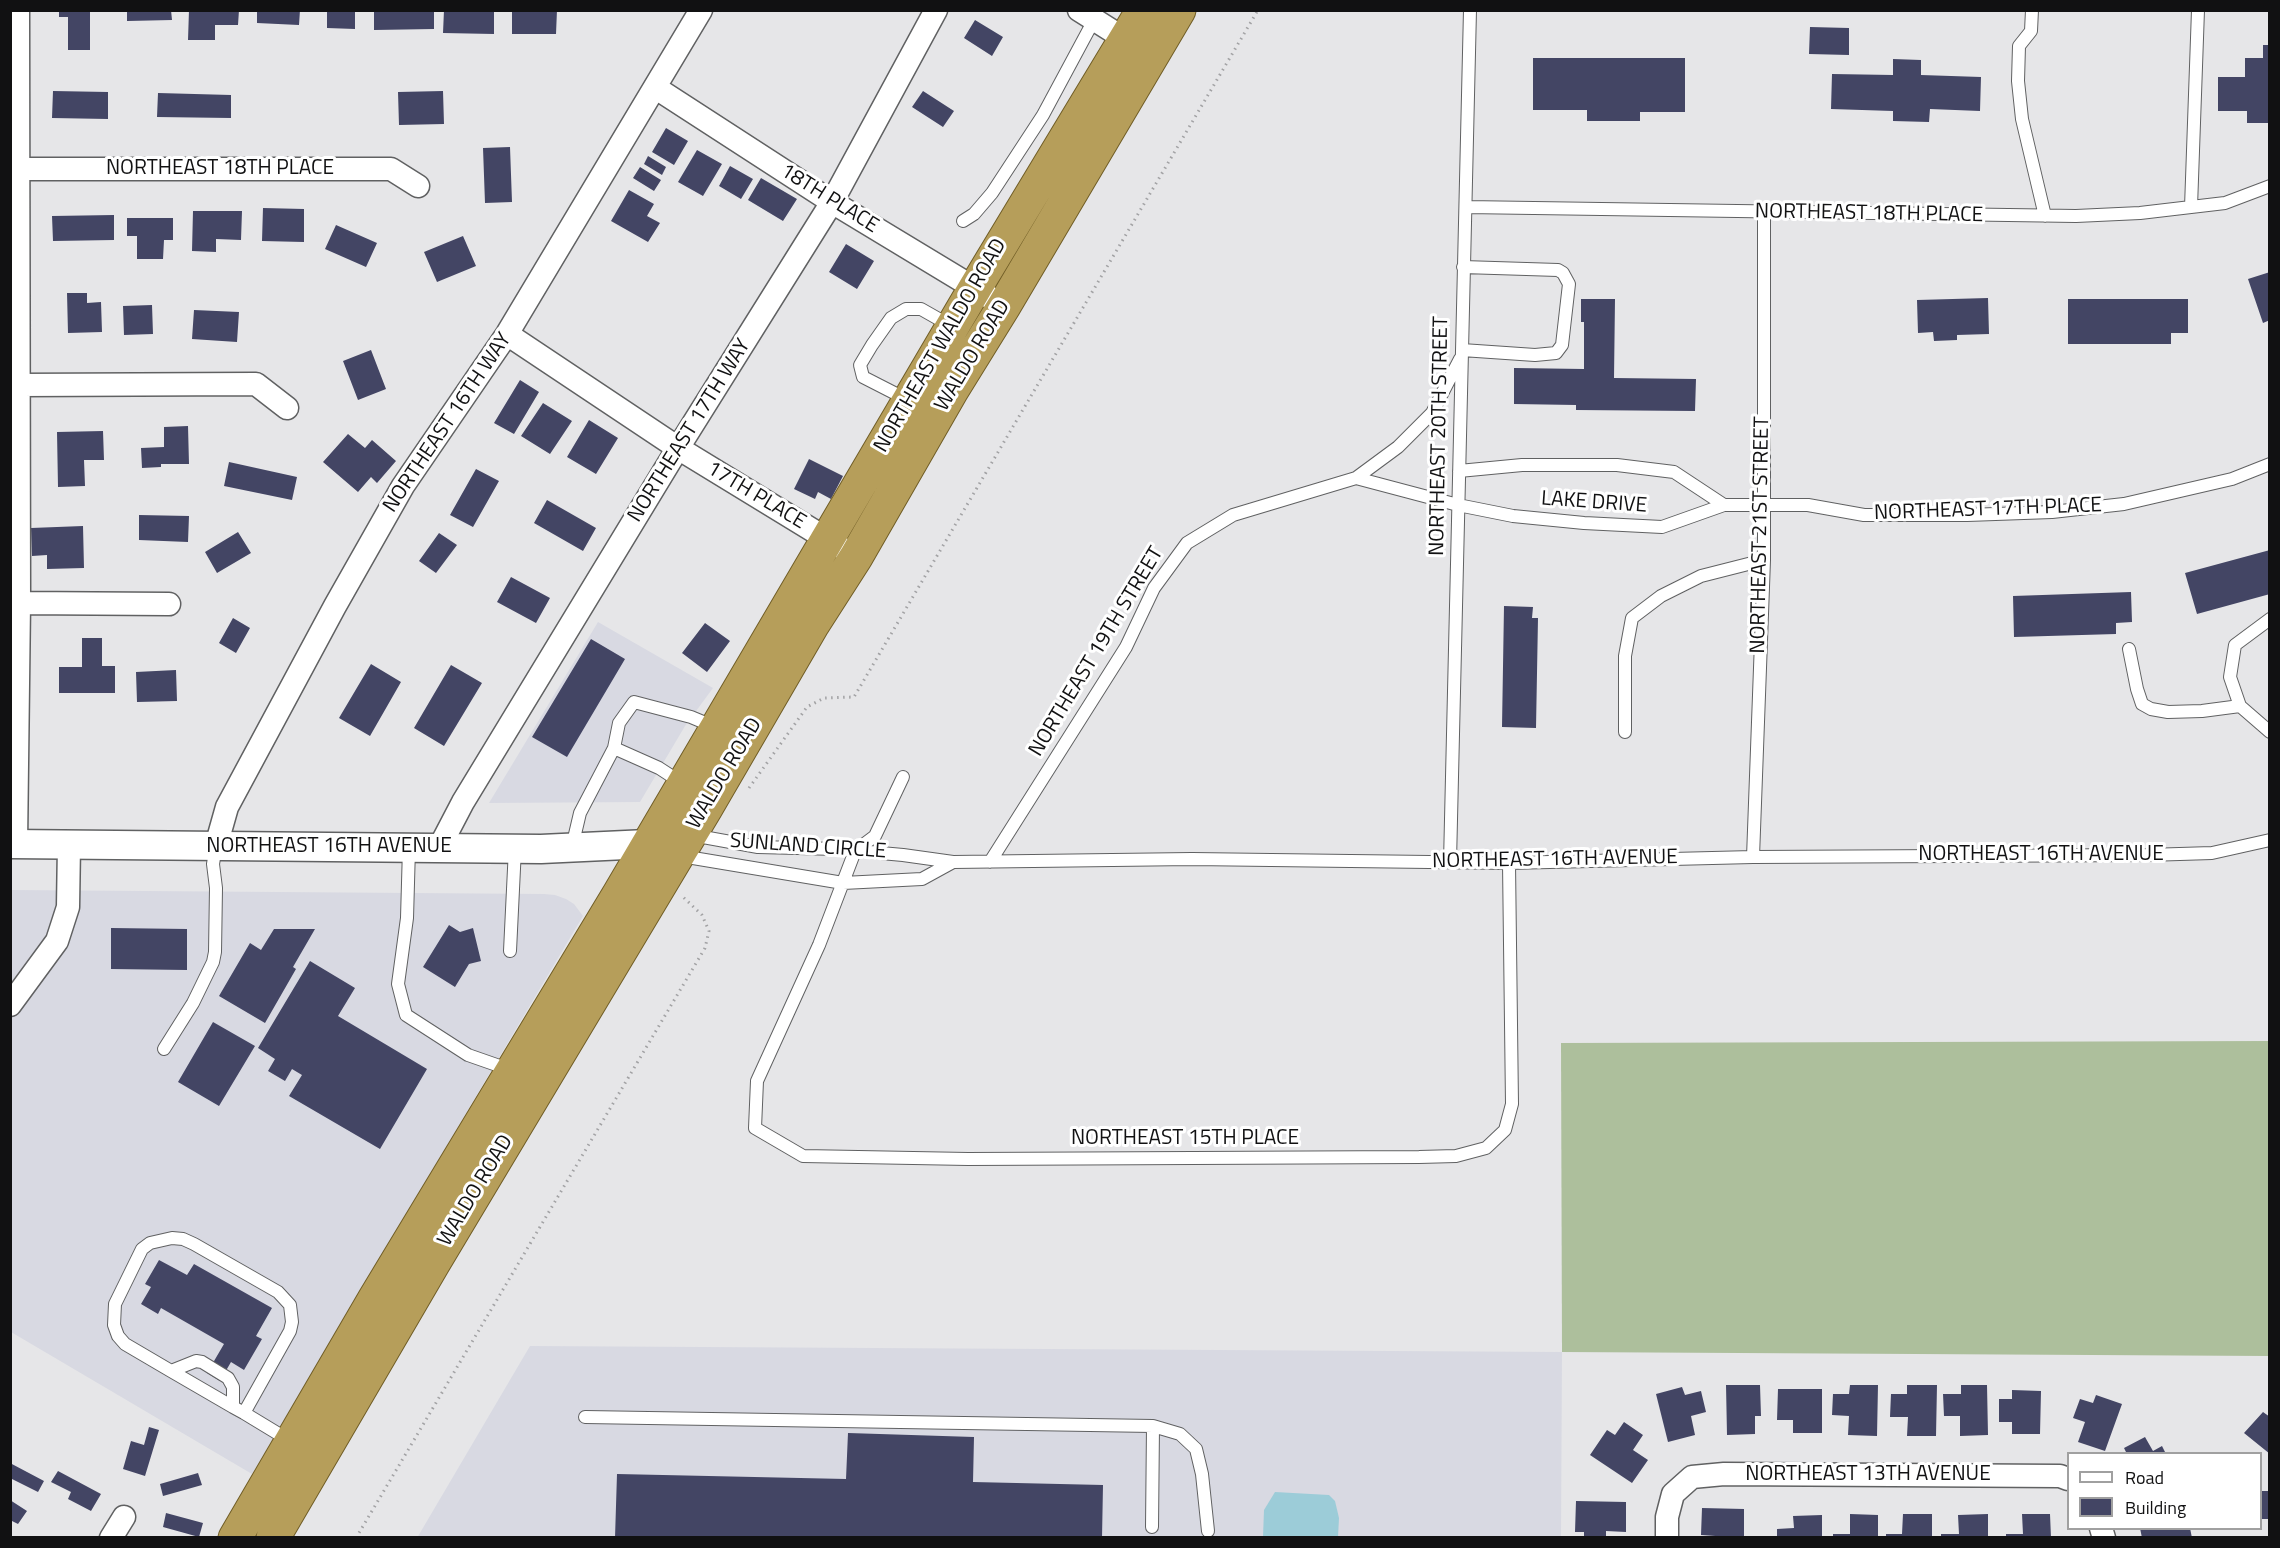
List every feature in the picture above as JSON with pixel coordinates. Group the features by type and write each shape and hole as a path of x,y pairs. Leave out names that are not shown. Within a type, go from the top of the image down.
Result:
{"highway":[{"name":"NORTHEAST WALDO ROAD","path":"742,683 975,288 1139,48 1143,10"},
{"name":"WALDO ROAD","path":"235,1538 375,1298 513,1070 671,844 856,557 952,390 1004,306 1139,48 1179,10"},
{"name":"WALDO ROAD","path":"273,1538 427,1274 671,844 684,785 742,683"}],"street":[{"path":"13,844 19,603 18,10"},
{"name":"NORTHEAST 16TH WAY","path":"216,846 226,807 392,506 507,334 701,10"},
{"name":"NORTHEAST 17TH WAY","path":"439,848 463,802 678,448 832,202 936,10"},
{"path":"1087,15 1139,48"},
{"name":"18TH PLACE","path":"656,88 832,202 1004,306"},
{"name":"NORTHEAST 18TH PLACE","path":"17,170 391,169 418,186"},
{"name":"17TH PLACE","path":"507,334 678,448 856,557"},
{"path":"19,386 256,384 288,408"},
{"path":"19,603 169,604"},
{"name":"NORTHEAST 16TH AVENUE","path":"13,844 515,848 671,844"},
{"path":"10,1005 57,941 68,907 69,845"},
{"name":"NORTHEAST 13TH AVENUE","path":"1667,1538 1667,1517 1673,1494 1692,1477 1724,1474 2060,1476 2067,1479"},
{"path":"111,1538 124,1517"}],"lane":[{"name":"NORTHEAST 20TH STREET","path":"1450,862 1470,10"},
{"path":"2032,10 2031,31 2019,46 2018,81 2022,119 2045,216"},
{"path":"2192,207 2198,10"},
{"path":"963,221 974,214 992,193 1043,115 1087,15"},
{"name":"NORTHEAST 18TH PLACE","path":"1466,207 2045,216 2140,213 2225,203 2270,186"},
{"name":"NORTHEAST 21ST STREET","path":"1753,857 1764,560 1762,504 1764,213"},
{"path":"1461,353 1535,355 1556,353 1562,345 1569,284 1563,273 1558,270 1463,267"},
{"path":"909,401 863,377 860,365 891,318 906,309 921,309 952,327"},
{"name":"NORTHEAST 19TH STREET","path":"990,862 1126,647 1154,588 1187,543 1233,515 1356,478 1398,447 1432,413 1461,353"},
{"name":"NORTHEAST 17TH PLACE","path":"1724,506 1808,505 1864,514 2052,512 2124,504 2232,479 2270,464"},
{"path":"1459,471 1522,465 1617,465 1674,472 1724,506"},
{"name":"LAKE DRIVE","path":"1356,478 1458,506 1513,516 1584,523 1662,527 1724,506"},
{"path":"1625,732 1625,656 1632,618 1661,596 1701,576 1764,560"},
{"path":"2270,619 2235,645 2230,677 2240,706 2270,732"},
{"path":"2129,649 2142,704 2151,709 2168,712 2240,706"},
{"path":"572,847 580,813 614,748 619,723 634,702 691,717 717,728"},
{"path":"614,748 659,768 684,785"},
{"path":"843,883 855,851 875,836 903,777"},
{"name":"NORTHEAST 16TH AVENUE","path":"843,883 922,879 953,862 1192,859 1509,863 1753,857 2158,855 2212,853 2270,840"},
{"name":"SUNLAND CIRCLE","path":"671,844 855,851 953,862"},
{"name":"SUNLAND CIRCLE","path":"671,844 843,883"},
{"path":"164,1049 193,1003 213,962 216,899 213,864 216,846"},
{"path":"410,848 407,918 398,984 406,1015 468,1055 513,1070"},
{"path":"510,951 515,848"},
{"name":"NORTHEAST 15TH PLACE","path":"843,883 819,945 757,1081 755,1128 803,1156 968,1159 1456,1156 1486,1148 1505,1130 1512,1104 1509,863"},
{"path":"238,1410 290,1331 292,1322 290,1305 278,1292 183,1239 171,1238 150,1243 142,1249 115,1304 114,1325 118,1336 125,1344 291,1441"},
{"path":"171,1371 190,1362 202,1362 232,1382 238,1410"},
{"path":"585,1417 1153,1426 1180,1434 1196,1449 1202,1474 1208,1531"},
{"path":"1152,1527 1153,1426"}],"path":[{"path":"745,792 754,783 807,707 824,698 854,697 1258,10"},
{"path":"356,1538 705,948 709,931 702,915 682,896 678,888"}],"shaded area":[{"path":"598,622 713,688 685,726 640,802 489,803"},
{"path":"11,890 544,894 566,899 574,904 583,916 252,1474 11,1332"},
{"path":"530,1346 1562,1352 1561,1537 417,1538"}],"green space":[{"path":"2269,1041 2269,1356 1562,1352 1561,1043"}],"water":[{"path":"1275,1492 1329,1495 1335,1501 1339,1518 1338,1537 1263,1537 1264,1510"}],"building":[{"path":"59,10 90,10 90,50 68,50 68,17 59,17"},
{"path":"127,10 171,10 172,20 127,21"},
{"path":"189,10 239,10 238,25 215,25 215,40 188,40"},
{"path":"257,10 300,10 299,25 257,23"},
{"path":"327,10 355,10 355,29 327,28"},
{"path":"374,10 434,10 434,29 374,30"},
{"path":"444,10 494,10 494,34 443,33"},
{"path":"512,10 557,10 556,34 512,34"},
{"path":"975,20 1003,37 992,56 964,38"},
{"path":"1810,27 1849,28 1849,55 1809,54"},
{"path":"2263,45 2270,45 2270,123 2247,123 2247,111 2218,111 2218,77 2245,77 2245,58 2263,58"},
{"path":"1533,58 1685,58 1685,112 1640,112 1640,121 1587,121 1587,110 1533,110"},
{"path":"1893,59 1921,60 1921,75 1981,77 1980,111 1930,109 1929,122 1893,121 1893,111 1831,109 1832,74 1893,75"},
{"path":"53,91 108,92 108,119 52,118"},
{"path":"443,91 444,124 399,125 398,92"},
{"path":"923,91 954,111 943,127 912,107"},
{"path":"158,93 231,95 231,118 157,117"},
{"path":"666,128 688,141 674,165 652,152"},
{"path":"510,147 512,202 485,203 483,148"},
{"path":"697,150 722,164 703,196 678,182"},
{"path":"648,156 666,167 662,175 644,164"},
{"path":"730,166 753,179 741,199 719,186"},
{"path":"640,167 661,180 654,191 633,178"},
{"path":"761,178 797,199 783,221 748,200"},
{"path":"629,190 654,204 647,216 660,223 648,242 611,221"},
{"path":"263,208 304,209 304,242 262,241"},
{"path":"193,211 242,211 241,240 216,239 216,252 192,251"},
{"path":"114,215 114,240 53,241 52,216"},
{"path":"127,218 173,218 173,240 164,240 163,259 137,259 137,236 127,236"},
{"path":"336,225 377,243 366,267 325,249"},
{"path":"463,236 476,266 437,282 424,252"},
{"path":"846,244 874,261 857,289 829,272"},
{"path":"2270,272 2270,320 2263,323 2248,279"},
{"path":"67,293 87,293 87,303 101,302 102,332 68,333"},
{"path":"1988,298 1989,334 1957,335 1957,340 1934,341 1933,332 1918,333 1917,300"},
{"path":"1581,299 1615,299 1614,378 1696,379 1695,411 1576,410 1576,405 1514,404 1514,368 1584,369 1584,322 1581,322"},
{"path":"2068,299 2188,299 2188,333 2171,333 2171,344 2068,344"},
{"path":"152,305 153,334 124,335 123,306"},
{"path":"194,310 239,312 237,342 192,339"},
{"path":"371,350 386,389 358,400 343,361"},
{"path":"520,380 539,392 514,434 494,423"},
{"path":"543,403 572,421 550,454 521,436"},
{"path":"589,420 618,438 596,474 567,457"},
{"path":"188,426 189,464 161,464 161,467 142,468 141,448 164,447 164,427"},
{"path":"103,431 104,460 84,460 85,486 58,487 57,432"},
{"path":"348,434 365,448 372,440 396,461 377,483 371,477 358,492 323,462"},
{"path":"809,459 843,476 831,499 818,492 815,499 794,489"},
{"path":"229,462 297,477 292,500 224,486"},
{"path":"476,469 499,481 473,527 450,515"},
{"path":"547,500 596,528 583,551 534,523"},
{"path":"139,515 189,516 188,542 139,540"},
{"path":"83,526 84,568 47,569 47,555 32,556 31,528"},
{"path":"238,532 251,553 217,573 205,552"},
{"path":"439,533 457,545 436,573 419,561"},
{"path":"2270,550 2270,594 2197,614 2185,573"},
{"path":"511,577 550,598 536,623 497,602"},
{"path":"2131,592 2132,622 2116,623 2116,634 2014,637 2013,596"},
{"path":"1504,606 1533,607 1532,618 1538,618 1536,728 1502,727"},
{"path":"233,618 250,628 236,653 219,643"},
{"path":"705,623 730,641 707,672 682,653"},
{"path":"82,638 102,638 102,666 115,666 115,693 59,693 59,667 82,667"},
{"path":"591,639 625,659 567,757 532,737"},
{"path":"371,664 401,682 370,736 339,718"},
{"path":"451,665 482,683 444,746 414,728"},
{"path":"176,670 177,701 137,702 136,672"},
{"path":"449,925 460,932 473,928 481,961 469,964 455,987 423,967"},
{"path":"111,928 187,929 187,970 111,969"},
{"path":"274,929 315,929 293,967 296,969 265,1023 219,996 250,943 261,950"},
{"path":"310,961 355,988 338,1016 427,1069 380,1149 289,1096 302,1075 292,1069 285,1081 268,1071 275,1059 258,1048"},
{"path":"213,1022 255,1046 219,1106 178,1082"},
{"path":"159,1260 187,1275 194,1264 272,1308 256,1336 262,1339 244,1370 231,1362 220,1381 207,1373 224,1344 161,1308 158,1314 141,1304 151,1287 145,1284"},
{"path":"1726,1385 1760,1385 1761,1416 1755,1416 1755,1434 1727,1435"},
{"path":"1850,1385 1878,1385 1877,1436 1848,1435 1849,1416 1832,1415 1833,1394 1849,1394"},
{"path":"1907,1385 1937,1385 1936,1436 1907,1436 1908,1417 1890,1417 1891,1394 1907,1394"},
{"path":"1961,1385 1987,1385 1988,1435 1960,1436 1960,1416 1944,1416 1943,1394 1961,1394"},
{"path":"1682,1387 1685,1395 1701,1391 1706,1412 1691,1416 1695,1435 1668,1442 1656,1394"},
{"path":"1778,1389 1822,1389 1822,1433 1793,1433 1793,1420 1777,1420"},
{"path":"2012,1390 2041,1391 2040,1434 2012,1434 2012,1422 1999,1422 1999,1399 2012,1399"},
{"path":"2096,1395 2122,1404 2105,1451 2078,1442 2085,1422 2073,1418 2080,1399 2093,1403"},
{"path":"2263,1412 2270,1417 2270,1454 2244,1433"},
{"path":"1624,1422 1643,1435 1633,1450 1648,1460 1632,1483 1590,1455 1607,1430 1615,1435"},
{"path":"149,1427 159,1430 145,1476 123,1469 131,1441 144,1445"},
{"path":"848,1433 974,1437 973,1482 1103,1485 1102,1538 615,1538 617,1474 846,1479"},
{"path":"2145,1437 2153,1451 2162,1446 2165,1452 2126,1452 2124,1448"},
{"path":"10,1463 44,1481 38,1492 10,1478"},
{"path":"58,1471 101,1494 91,1511 68,1499 71,1492 51,1482"},
{"path":"198,1473 202,1485 163,1496 160,1484"},
{"path":"2262,1491 2270,1491 2270,1519 2262,1519"},
{"path":"10,1500 27,1511 18,1524 10,1520"},
{"path":"1576,1501 1626,1502 1626,1532 1606,1531 1606,1538 1584,1538 1584,1532 1575,1532"},
{"path":"1702,1508 1744,1509 1744,1538 1701,1535"},
{"path":"166,1513 203,1523 199,1537 163,1527"},
{"path":"1850,1514 1878,1515 1878,1538 1833,1538 1833,1534 1850,1534"},
{"path":"1903,1514 1932,1514 1932,1538 1886,1538 1886,1534 1902,1534"},
{"path":"1988,1514 1988,1538 1941,1538 1941,1534 1959,1534 1958,1515"},
{"path":"2022,1514 2050,1514 2051,1538 2006,1538 2006,1534 2023,1534"},
{"path":"1822,1515 1822,1538 1777,1538 1777,1529 1794,1528 1793,1516"},
{"path":"2140,1530 2190,1530 2192,1538 2142,1538"}]}
